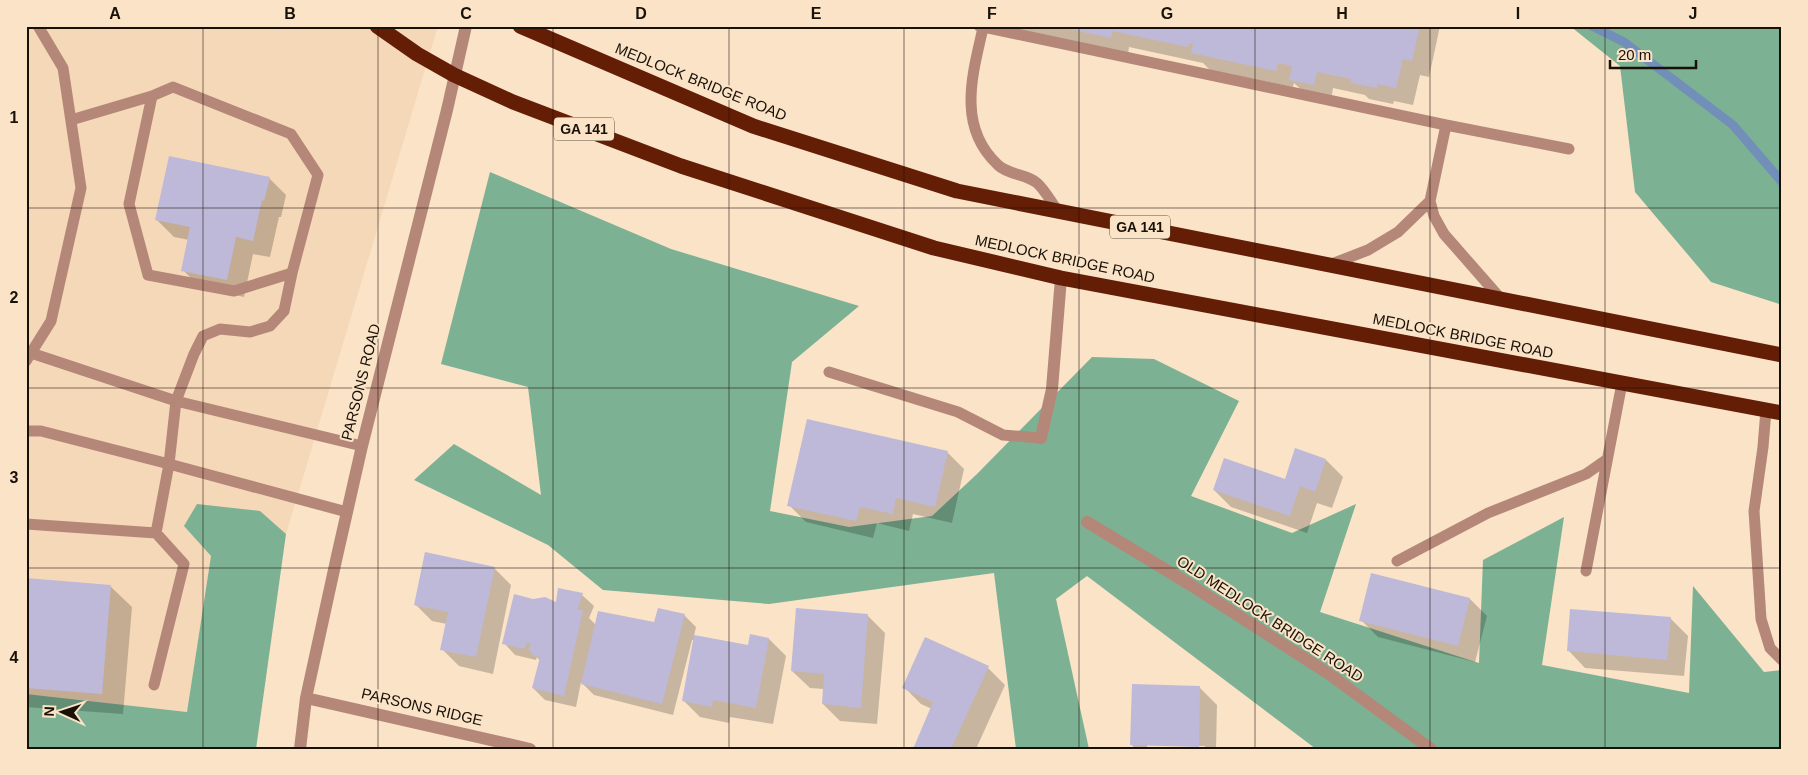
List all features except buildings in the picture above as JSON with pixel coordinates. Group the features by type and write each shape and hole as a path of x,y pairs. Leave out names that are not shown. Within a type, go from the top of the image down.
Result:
{"highway":[{"name":"MEDLOCK BRIDGE ROAD","path":"377,26 417,54 454,75 513,102 681,166 934,248 1061,278 1782,413"},
{"name":"MEDLOCK BRIDGE ROAD","path":"520,26 753,126 957,190 1782,355"}],"street":[{"name":"PARSONS ROAD","path":"300,749 306,698 362,446 447,110 466,26"},
{"path":"1041,438 1052,389 1061,278"},
{"name":"OLD MEDLOCK BRIDGE ROAD","path":"1087,522 1190,584 1328,674 1431,749"},
{"name":"PARSONS RIDGE","path":"306,698 530,749"}],"lane":[{"path":"38,26 62,68 81,188 51,321 29,357 176,401 362,446"},
{"path":"1058,211 1036,182 1000,167 981,144 977,135 970,100 981,27 1569,149"},
{"path":"71,120 152,96 174,87 291,134 318,175 292,272 284,312 270,326 250,332 220,329 203,336 194,354 176,401 169,464 156,533"},
{"path":"152,96 129,204 148,275 234,291 292,272"},
{"path":"1446,125 1430,201 1434,216 1444,234 1501,299"},
{"path":"1329,265 1368,250 1398,232 1430,201"},
{"path":"829,372 958,412 1003,436 1041,438"},
{"path":"1586,571 1622,383"},
{"path":"1766,410 1754,521 1761,619 1770,648 1782,660"},
{"path":"26,431 41,431 347,512"},
{"path":"1397,561 1488,513 1586,474 1606,460"},
{"path":"26,524 156,533 184,564 154,685"}],"shaded area":[{"path":"26,26 438,26 286,534 260,511 211,556 187,712 26,694"}],"green space":[{"path":"1570,26 1782,26 1782,305 1711,282 1635,192 1620,66"},
{"path":"490,172 671,249 859,306 792,362 770,511 849,527 932,516 977,474 1092,357 1154,359 1239,401 1191,496 1292,533 1356,504 1320,612 1479,663 1483,560 1564,517 1542,665 1689,693 1693,586 1764,672 1782,670 1782,749 1316,749 1087,576 1056,599 1089,749 1016,749 994,573 769,604 603,590 548,545 414,480 454,444 541,495 528,387 441,364"},
{"path":"197,504 260,511 286,534 256,749 26,749 26,694 187,712 211,556 184,526"}],"waterway":[{"path":"1592,26 1624,42 1733,125 1782,182"}]}
